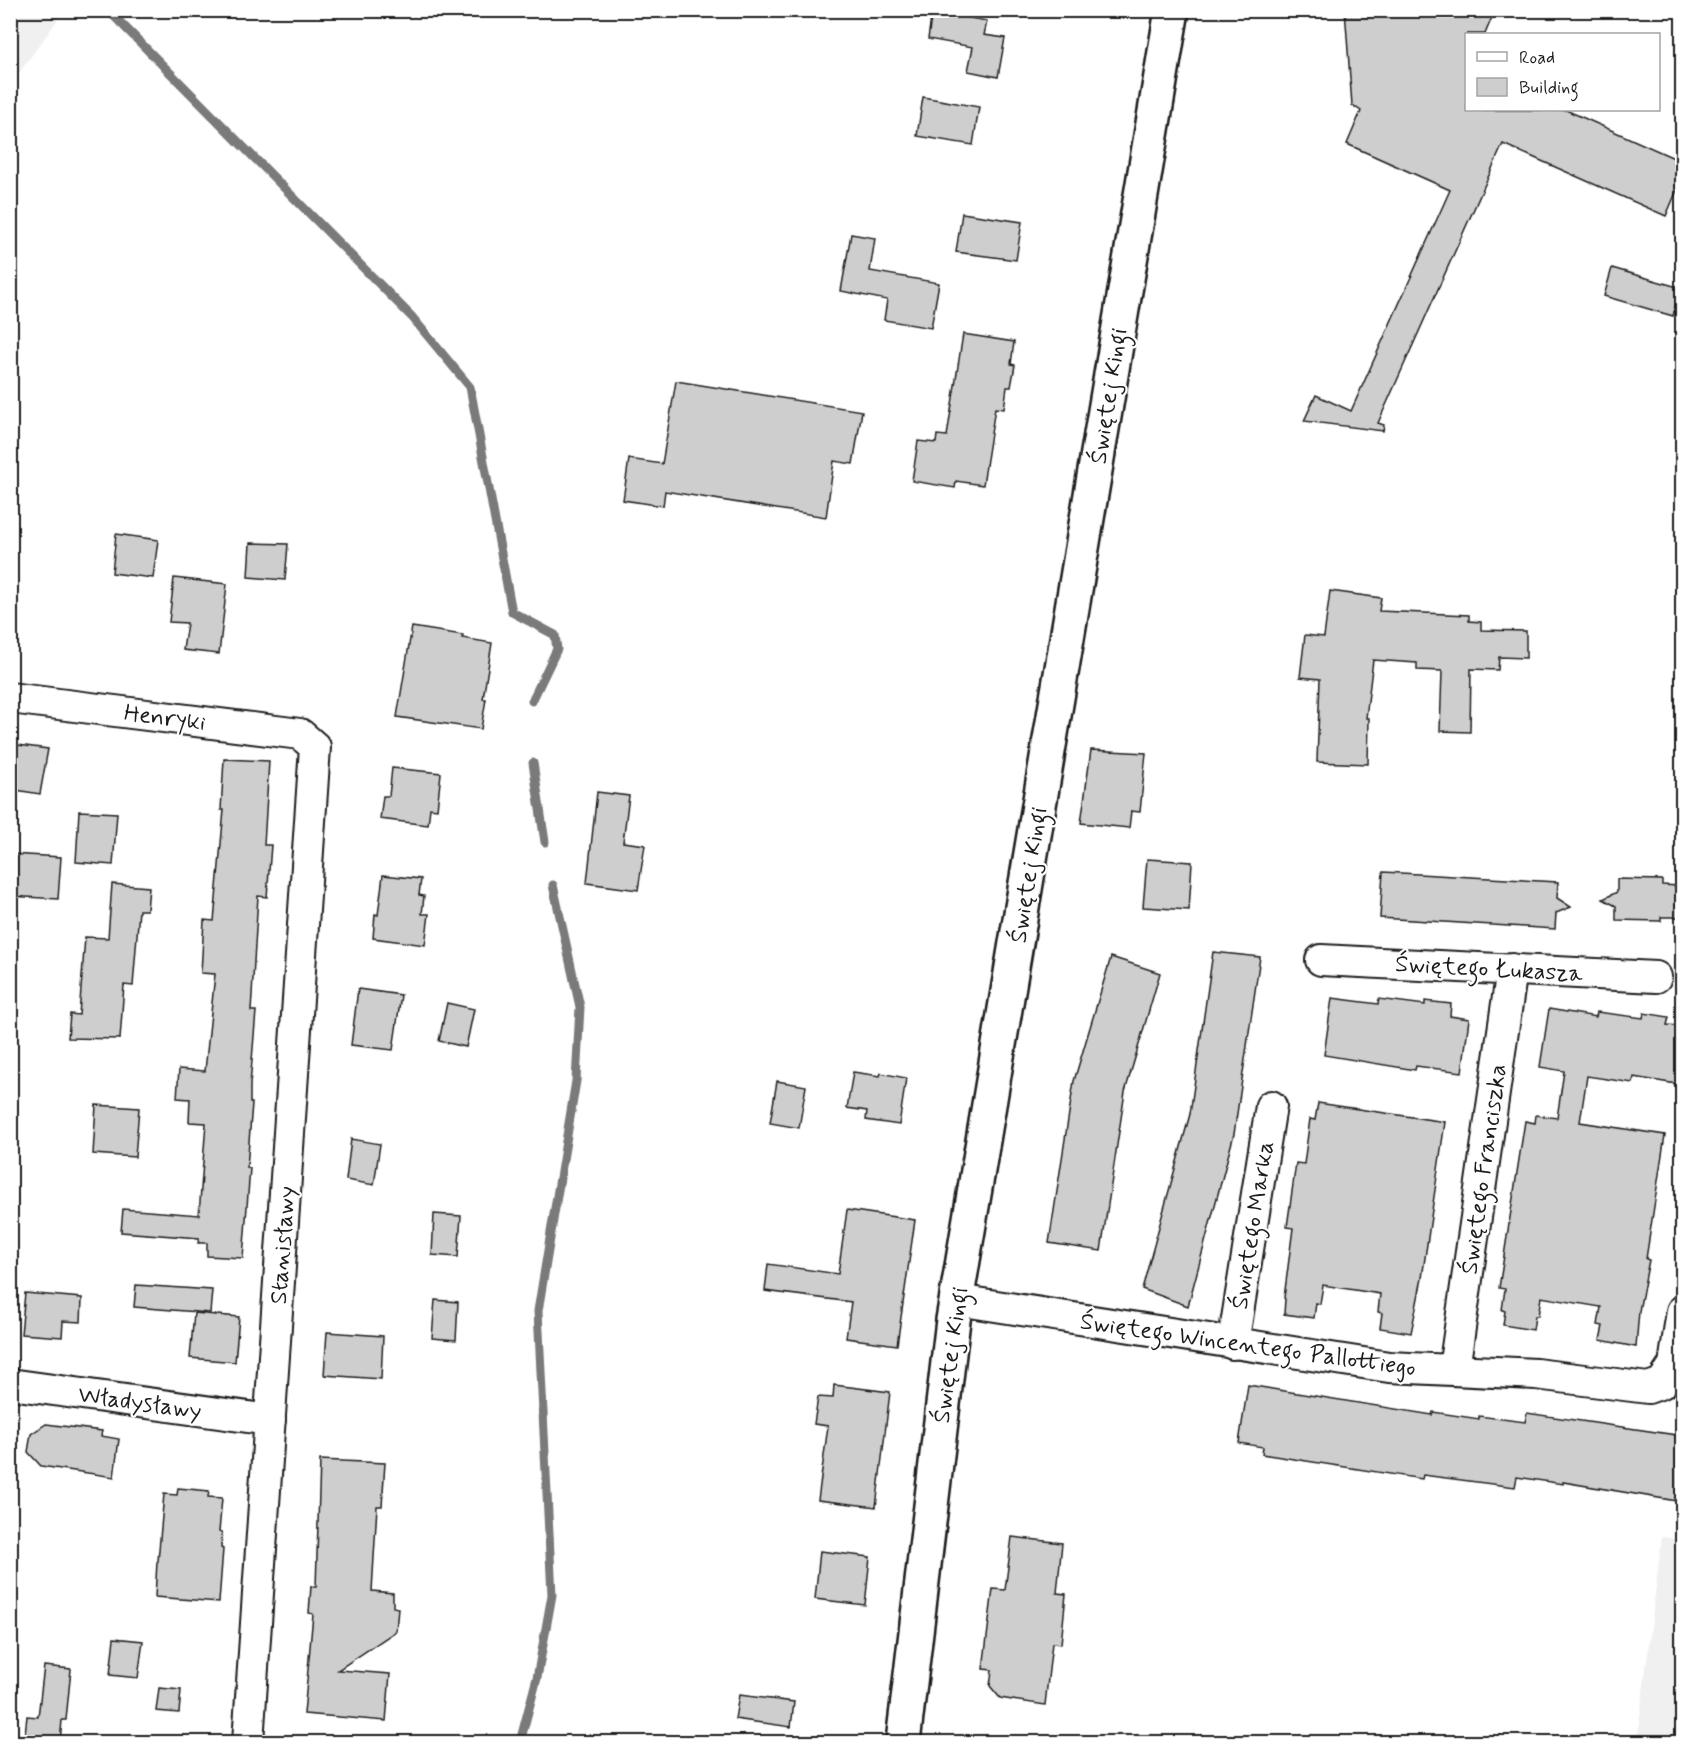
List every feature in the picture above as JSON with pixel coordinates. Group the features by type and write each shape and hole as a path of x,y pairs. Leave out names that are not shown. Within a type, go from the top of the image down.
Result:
{"street":[{"name":"Świętej Kingi","path":"903,1743 957,1300 1172,10"},
{"name":"Henryki","path":"10,698 300,734 315,747"},
{"name":"Stanisławy","path":"248,1743 315,747"},
{"name":"Świętego Łukasza","path":"1321,960 1656,976"},
{"name":"Świętego Franciszka","path":"1454,1369 1512,969"},
{"name":"Świętego Marka","path":"1233,1344 1271,1106"},
{"name":"Świętego Wincentego Pallottiego","path":"957,1300 1389,1367 1536,1374 1648,1388 1662,1383 1674,1365 1683,1311"},
{"name":"Władysławy","path":"10,1384 270,1420"}],"shaded area":[{"path":"10,11 64,11 11,84"},
{"path":"1662,1537 1682,1540 1682,1742 1637,1742"}],"building":[{"path":"1345,10 1495,10 1485,33 1465,33 1465,111 1568,111 1683,162 1683,176 1666,216 1503,144 1378,423 1384,425 1383,431 1304,421 1316,395 1351,411 1450,190 1347,144 1361,111 1352,105"},
{"path":"932,11 987,21 984,35 1005,38 998,77 968,71 973,47 928,39"},
{"path":"923,97 979,107 973,145 917,136"},
{"path":"962,213 1022,222 1016,260 956,252"},
{"path":"851,234 875,238 870,271 939,283 931,328 884,320 887,300 841,291"},
{"path":"1612,268 1681,288 1673,316 1604,296"},
{"path":"963,334 1014,342 1011,364 1015,365 1011,387 1007,387 1004,409 995,408 983,485 956,481 955,488 912,481 918,441 936,443 937,435 947,436"},
{"path":"676,381 862,411 853,464 834,461 826,517 665,491 663,506 623,500 629,459 662,464"},
{"path":"116,534 158,540 153,578 112,573"},
{"path":"250,543 288,544 285,580 248,577"},
{"path":"174,578 227,584 219,654 183,650 187,623 169,622"},
{"path":"1330,591 1381,598 1379,611 1469,615 1469,621 1481,622 1481,630 1526,631 1526,658 1499,657 1498,670 1471,669 1470,732 1440,731 1442,671 1417,670 1417,663 1373,660 1366,718 1369,718 1368,764 1317,762 1320,679 1300,677 1305,635 1324,637"},
{"path":"412,627 463,635 462,638 492,643 483,699 486,699 481,729 397,717"},
{"path":"10,744 48,749 40,794 10,789"},
{"path":"1091,750 1146,753 1140,812 1131,811 1129,828 1081,823"},
{"path":"224,759 269,761 264,845 271,845 267,897 258,896 251,1011 256,1011 250,1085 250,1103 252,1103 247,1168 250,1168 243,1258 207,1256 207,1243 198,1243 199,1238 121,1232 123,1209 199,1215 206,1123 189,1122 190,1099 177,1098 179,1069 205,1071 215,974 201,973 204,920 214,921 224,810 221,810"},
{"path":"392,768 441,773 437,809 430,808 428,825 380,819 383,796 389,796"},
{"path":"597,792 629,796 623,842 645,845 638,890 587,883"},
{"path":"79,811 117,813 113,865 76,862"},
{"path":"10,854 61,857 58,899 10,896"},
{"path":"1147,859 1192,862 1189,910 1143,907"},
{"path":"1383,872 1558,882 1557,898 1571,907 1556,913 1555,929 1380,918"},
{"path":"383,875 421,879 419,895 424,896 422,914 429,914 425,945 373,938"},
{"path":"1617,879 1662,880 1662,885 1680,886 1679,917 1661,917 1661,921 1616,920 1616,906 1603,899 1617,892"},
{"path":"112,884 149,887 147,910 139,910 133,986 124,985 120,1039 68,1038 70,1014 79,1015 85,937 108,938"},
{"path":"1213,952 1260,957 1234,1134 1188,1306 1142,1289 1190,1114"},
{"path":"1111,957 1160,973 1125,1092 1101,1251 1049,1243 1074,1081"},
{"path":"358,989 401,995 393,1050 351,1045"},
{"path":"1332,998 1378,1004 1379,999 1425,1005 1425,1001 1451,1004 1450,1016 1469,1019 1462,1072 1416,1066 1415,1070 1324,1055"},
{"path":"447,1003 474,1009 466,1047 439,1041"},
{"path":"1549,1009 1596,1017 1597,1012 1643,1018 1644,1013 1669,1017 1667,1025 1679,1026 1679,1030 1683,1031 1683,1085 1634,1077 1633,1083 1587,1076 1580,1122 1665,1135 1646,1259 1649,1260 1639,1311 1636,1347 1600,1340 1603,1326 1598,1325 1601,1307 1541,1297 1533,1330 1503,1325 1505,1311 1502,1310 1505,1289 1499,1288 1525,1121 1535,1123 1536,1115 1557,1118 1564,1071 1540,1067"},
{"path":"853,1072 880,1076 881,1073 906,1078 899,1125 866,1120 867,1111 847,1108"},
{"path":"777,1081 806,1086 799,1128 770,1123"},
{"path":"1318,1103 1445,1122 1422,1278 1411,1333 1380,1328 1382,1313 1378,1312 1380,1294 1323,1285 1320,1304 1316,1303 1314,1318 1284,1314 1293,1228 1287,1227 1296,1163 1304,1164 1310,1119 1315,1120"},
{"path":"96,1105 139,1108 135,1157 93,1154"},
{"path":"351,1139 380,1144 374,1185 346,1180"},
{"path":"847,1210 915,1220 897,1345 846,1338 851,1302 765,1291 768,1264 838,1274"},
{"path":"434,1214 461,1216 458,1257 432,1255"},
{"path":"136,1285 212,1290 210,1313 134,1307"},
{"path":"25,1293 82,1298 81,1322 63,1321 62,1337 21,1334"},
{"path":"435,1300 458,1302 456,1340 432,1338"},
{"path":"194,1313 239,1317 235,1362 190,1358"},
{"path":"327,1332 383,1336 381,1379 324,1375"},
{"path":"834,1385 890,1392 876,1507 818,1500 828,1426 814,1424 818,1397 833,1398"},
{"path":"1248,1385 1432,1415 1433,1412 1479,1419 1479,1416 1525,1422 1527,1413 1683,1436 1683,1502 1563,1482 1563,1484 1517,1477 1515,1487 1423,1475 1422,1479 1262,1454 1263,1447 1239,1443"},
{"path":"46,1424 102,1431 101,1436 119,1439 114,1477 41,1466 28,1452 31,1434"},
{"path":"320,1460 385,1463 382,1506 377,1506 372,1591 393,1593 393,1607 398,1608 396,1631 338,1670 390,1674 386,1721 304,1714 313,1614 309,1613 311,1586 316,1587"},
{"path":"178,1488 209,1491 208,1497 222,1498 219,1532 222,1532 221,1548 223,1549 219,1602 155,1597 164,1494 177,1495"},
{"path":"1012,1537 1062,1543 1057,1593 1066,1594 1061,1644 1052,1643 1045,1705 1000,1698 990,1686 992,1670 983,1669 993,1589 1005,1590"},
{"path":"820,1551 870,1557 865,1605 815,1599"},
{"path":"114,1638 143,1641 138,1678 110,1675"},
{"path":"44,1666 71,1669 66,1720 62,1720 60,1743 24,1743 27,1716 38,1717"},
{"path":"159,1688 181,1690 179,1713 156,1711"},
{"path":"739,1695 794,1702 791,1727 735,1719"}],"waterway":[{"path":"108,10 412,317 470,387 512,612 555,635 557,649 532,701"},
{"path":"533,763 545,842"},
{"path":"520,1742 537,1678 552,1595 538,1311 576,1081 580,1007 553,885"}]}
